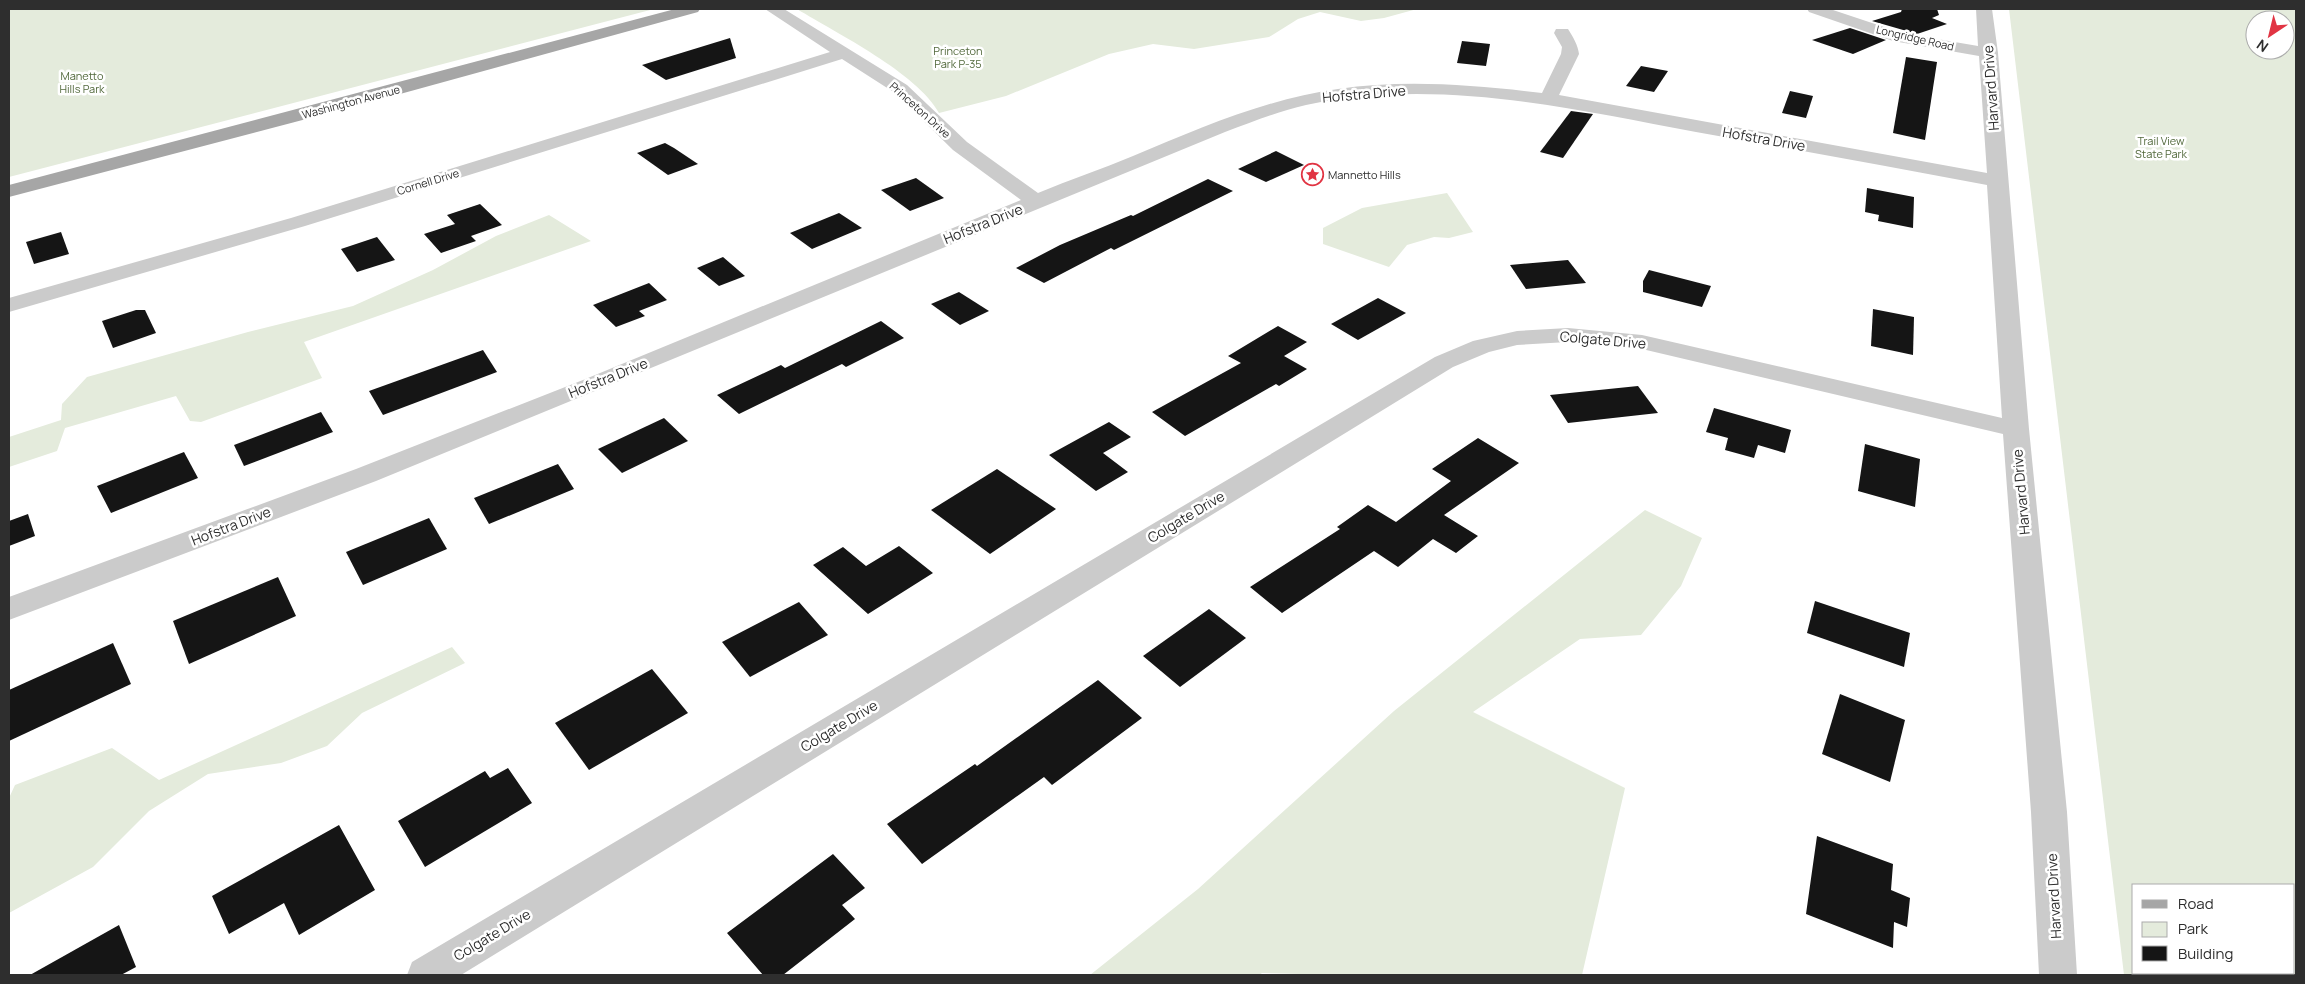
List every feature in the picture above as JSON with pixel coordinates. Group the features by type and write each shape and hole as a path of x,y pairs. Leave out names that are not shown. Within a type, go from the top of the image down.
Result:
{"main road":[{"name":"Washington Avenue","path":"9,191 365,98 692,9"}],"street":[{"name":"Princeton Drive","path":"773,9 901,89 960,146 1037,202"},
{"name":"Longridge Road","path":"1815,9 1899,37 1989,53"},
{"name":"Harvard Drive","path":"1984,9 1989,53 2016,429 2048,802 2058,975"},
{"path":"1548,99 1570,54 1570,48 1562,33"},
{"name":"Cornell Drive","path":"9,305 298,222 845,53"},
{"name":"Hofstra Drive","path":"9,609 366,475 592,385 1238,120 1273,108 1317,98 1379,90 1428,89 1494,92 1548,99 1998,181"},
{"name":"Colgate Drive","path":"426,975 1444,362 1481,346 1517,338 1568,335 1642,342 2016,429"}],"green space":[{"name":"Manetto Hills Park","path":"9,9 654,9 9,177"},
{"name":"Princeton Park P-35","path":"797,9 1417,9 1384,18 1361,21 1320,12 1298,19 1269,37 1194,49 1153,44 1109,54 1006,96 939,113 928,98 913,83 895,69 854,42"},
{"name":"Trail View State Park","path":"2009,9 2296,9 2296,975 2124,975"},
{"path":"1447,193 1473,232 1449,238 1434,237 1407,245 1389,267 1323,244 1323,228 1362,208"},
{"path":"549,215 591,241 304,342 322,378 201,422 190,421 176,396 65,428 57,451 9,467 9,437 61,420 62,404 87,377 248,332 353,306 433,270 496,236"},
{"path":"1645,510 1702,538 1681,586 1641,635 1580,639 1473,712 1625,788 1582,975 1337,975 1262,973 1259,975 1090,975 1198,889 1394,711"},
{"path":"452,647 465,663 362,713 327,746 281,763 208,774 149,811 93,867 9,913 9,798 15,785 112,748 159,780"}],"building":[{"path":"1902,9 1937,9 1939,15 1932,18 1947,24 1917,34 1872,21 1901,12"},
{"path":"1850,28 1886,40 1853,54 1812,40"},
{"path":"730,38 736,58 666,80 642,65"},
{"path":"1462,41 1490,44 1486,66 1457,63"},
{"path":"1906,57 1937,62 1925,140 1893,133"},
{"path":"1641,66 1668,71 1654,92 1626,86"},
{"path":"1790,91 1813,96 1806,118 1782,113"},
{"path":"1571,111 1593,114 1563,158 1540,152"},
{"path":"665,143 698,164 668,175 637,153"},
{"path":"1276,151 1304,165 1266,182 1238,169"},
{"path":"916,178 944,198 910,211 881,190"},
{"path":"1208,179 1233,191 1114,250 1111,248 1044,283 1016,268 1060,245 1131,215 1133,216"},
{"path":"1867,188 1914,197 1913,228 1878,221 1879,215 1865,212"},
{"path":"480,204 502,225 471,236 476,241 441,253 424,234 455,224 447,215"},
{"path":"839,213 862,228 812,249 790,233"},
{"path":"61,232 69,254 34,264 26,242"},
{"path":"377,237 395,260 357,272 341,249"},
{"path":"723,257 745,276 719,286 697,268"},
{"path":"1568,260 1586,283 1526,289 1510,265"},
{"path":"1649,270 1711,286 1702,307 1643,292 1643,281"},
{"path":"649,283 667,300 639,311 645,316 616,327 593,305"},
{"path":"959,292 989,311 960,325 931,304"},
{"path":"1378,298 1406,313 1358,340 1331,324"},
{"path":"1873,309 1914,317 1913,355 1871,346"},
{"path":"136,310 145,310 156,333 113,348 102,321"},
{"path":"881,321 904,338 846,367 842,364 739,414 717,395 781,365 785,368"},
{"path":"1278,326 1307,342 1284,356 1307,369 1279,386 1276,384 1185,436 1152,412 1241,363 1228,356"},
{"path":"483,350 497,372 383,415 369,391"},
{"path":"1638,386 1658,413 1568,423 1550,395"},
{"path":"1714,408 1791,430 1785,453 1758,445 1754,458 1725,450 1728,438 1706,432"},
{"path":"321,412 333,432 244,466 234,445"},
{"path":"664,418 688,441 622,473 598,449"},
{"path":"1109,422 1131,437 1103,453 1128,472 1096,491 1049,455"},
{"path":"1478,438 1519,463 1444,515 1478,536 1456,553 1433,539 1398,567 1374,551 1282,613 1250,587 1340,529 1337,527 1368,505 1396,522 1451,481 1432,469"},
{"path":"1865,444 1920,459 1915,507 1858,491"},
{"path":"184,452 198,478 111,513 97,486"},
{"path":"558,464 574,489 489,524 474,498"},
{"path":"997,469 1056,509 990,554 931,510"},
{"path":"28,514 35,536 9,546 9,521"},
{"path":"429,518 447,549 363,585 346,552"},
{"path":"899,546 933,573 868,614 813,565 843,547 866,566"},
{"path":"278,577 296,616 189,664 173,621"},
{"path":"1815,601 1910,633 1904,667 1807,633"},
{"path":"799,602 828,635 750,677 722,642"},
{"path":"1209,609 1246,638 1180,687 1143,656"},
{"path":"113,643 131,684 9,741 9,690"},
{"path":"652,669 688,713 589,770 555,723"},
{"path":"1098,680 1142,718 1052,785 1044,777 922,864 887,824 975,764 977,766"},
{"path":"1840,694 1905,720 1890,782 1822,754"},
{"path":"508,768 532,803 425,867 398,821 485,771 490,778"},
{"path":"339,825 375,890 299,935 284,903 229,934 212,896"},
{"path":"1817,836 1893,864 1891,890 1910,898 1907,927 1894,922 1893,948 1806,914"},
{"path":"833,854 865,888 842,905 855,919 783,975 763,975 727,933"},
{"path":"119,925 136,967 121,975 30,975"}],"place":[{"name":"Mannetto Hills","path":"1312,175"}]}
